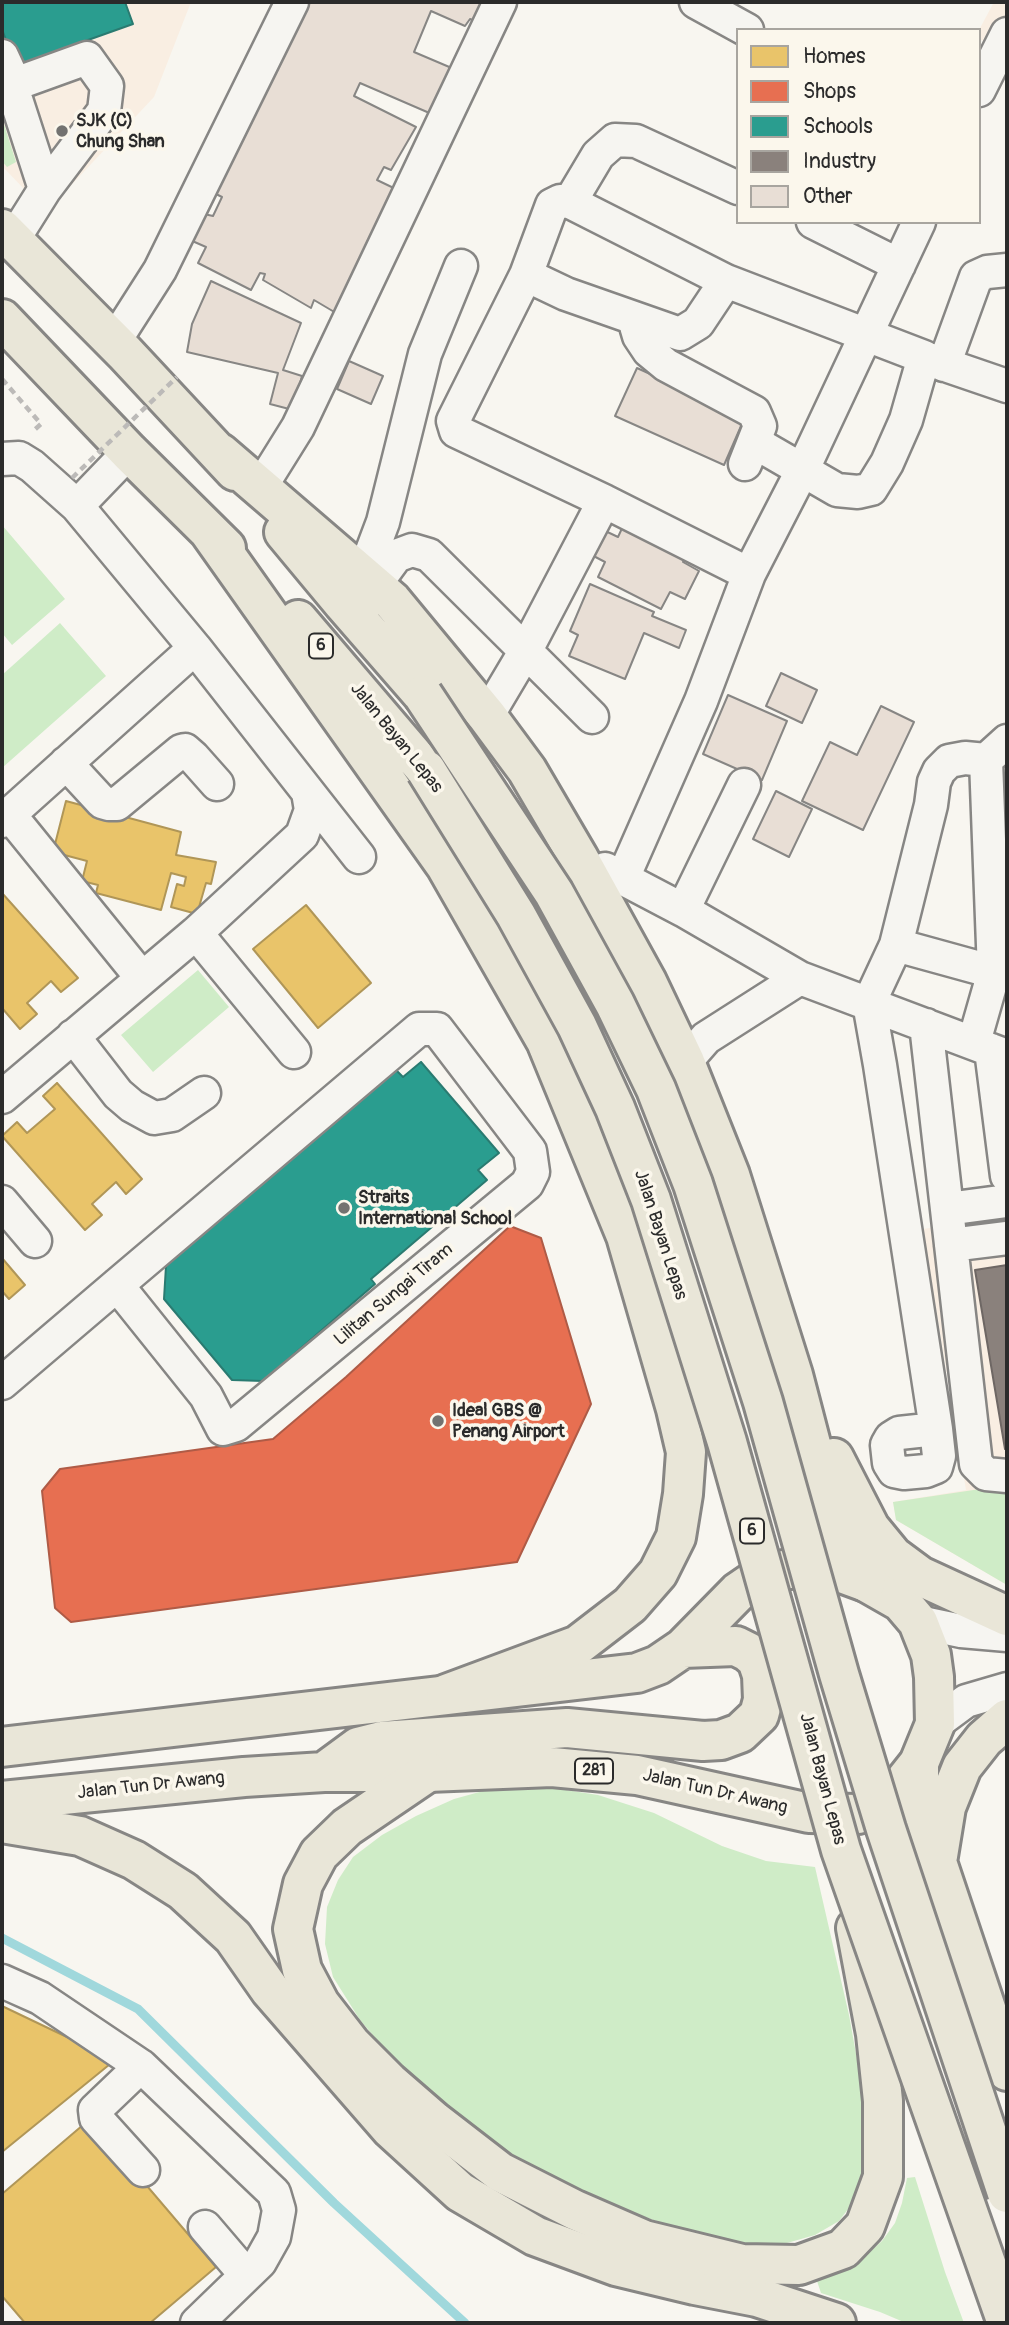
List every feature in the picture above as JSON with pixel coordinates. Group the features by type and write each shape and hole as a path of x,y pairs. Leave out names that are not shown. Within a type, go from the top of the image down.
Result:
{"main road":[{"path":"7,234 220,453 342,603 423,695 554,893 615,1004 656,1089 693,1184 763,1402 886,1829 1007,2193"},
{"name":"Jalan Bayan Lepas","path":"2,320 128,453 299,620 426,770 516,915 571,1015 624,1131 651,1200 727,1442 841,1850 1007,2323"},
{"path":"220,453 392,601 487,716 527,770 578,856 647,982 685,1062 730,1175 793,1375 817,1467 839,1535 866,1582"},
{"path":"208,530 446,866 545,1041 626,1236 686,1452 676,1537 657,1573 630,1605 578,1645 446,1694"},
{"path":"793,1375 870,1528 893,1556 920,1576 1007,1616"},
{"name":"Jalan Tun Dr Awang","path":"2,1747 637,1672 658,1665 683,1647 738,1592 757,1579 783,1570 815,1566 866,1582 901,1602 918,1622 931,1655 934,1677 935,1724 919,1763 892,1797 875,1808 858,1814 809,1813 637,1774 552,1767 428,1772 324,1772 244,1777 2,1801"},
{"path":"324,1772 358,1747 382,1741 567,1728 703,1741 721,1740 740,1732 758,1715 763,1700 762,1675 757,1660 736,1646 683,1647"},
{"path":"937,1862 947,1807 962,1767 984,1739 1007,1719"},
{"path":"919,1763 919,1799 937,1862 1007,2071"},
{"path":"428,1772 347,1826 319,1854 303,1884 293,1929 302,1970 320,2004 351,2044 389,2082 499,2172 575,2210 644,2240 742,2264 799,2265 843,2249 865,2225 883,2176 883,2101 876,2034 841,1850"},
{"path":"2,1823 80,1836 134,1860 183,1891 233,1937 270,1990 391,2129 460,2192 535,2236 616,2266 757,2297 836,2323"}],"street":[{"path":"114,342 160,270 292,2"},
{"path":"260,488 298,427 500,2"},
{"path":"696,2 743,28"},
{"path":"981,86 1007,34"},
{"path":"7,234 45,189 104,111 107,86 87,58 8,70 45,189"},
{"path":"570,202 598,155 615,140 636,141 736,187"},
{"path":"749,574 604,500 456,431 453,421 526,275 552,205 560,201 570,202 726,281 1007,387"},
{"path":"817,224 899,265"},
{"path":"623,878 701,701 749,574 803,469 918,224"},
{"path":"368,581 425,354 461,266"},
{"path":"634,319 639,336 649,351 666,365 754,412 760,426 750,453 803,469 837,490 858,492 871,489 887,463 976,277 987,272 1007,270"},
{"path":"526,275 566,294 680,334 698,323 726,281"},
{"path":"74,492 128,453"},
{"path":"2,459 19,458 74,492 359,857"},
{"path":"487,716 525,652 604,500"},
{"path":"368,581 396,556 412,550 429,555 592,717"},
{"path":"142,978 5,818 195,648"},
{"path":"66,763 102,802 109,804 117,804 185,750 217,784"},
{"path":"936,1429 869,1003 896,945 931,806 933,782 949,761 965,758 996,768 1001,970 991,1049 1007,1176"},
{"path":"683,910 744,785"},
{"path":"2,1097 196,933 302,835 311,810 308,792"},
{"path":"578,856 683,910 800,978 991,1049"},
{"path":"196,933 294,1052"},
{"path":"896,945 1001,970"},
{"path":"685,1062 706,1038 800,978"},
{"path":"926,1025 976,1464 986,1474 1007,1476"},
{"name":"Lilitan Sungai Tiram","path":"2,1382 419,1029 437,1029 530,1151 533,1172 527,1184 236,1425 223,1429 206,1396 117,1285"},
{"path":"74,1037 118,1094 132,1106 154,1118 172,1115 204,1093"},
{"path":"2,1202 35,1241"},
{"path":"947,1209 1007,1202"},
{"path":"951,1245 1007,1238"},
{"path":"918,1622 961,1631 1007,1635"},
{"path":"935,1724 966,1701 1007,1689"},
{"path":"2,1981 40,1998 141,2066 274,2193 279,2210 274,2237 260,2262 197,2323"},
{"path":"141,2066 95,2110 96,2118 143,2170"},
{"path":"205,2227 246,2276"}],"path":[{"path":"74,492 177,377"},
{"path":"2,379 41,424 31,433"}],"shaded area":[{"name":"SJK (C) Chung Shan","path":"2,2 191,2 154,97 46,212 2,166"},
{"path":"994,2 1007,2 1007,52 981,40 980,28"},
{"path":"1007,1216 1007,1585 896,1520 893,1502 966,1490 923,1229"}],"green space":[{"path":"2,118 16,162 7,167 2,161"},
{"path":"2,525 65,599 12,645 2,633"},
{"path":"60,623 106,676 2,768 2,675"},
{"path":"198,970 229,1007 153,1072 121,1035"},
{"path":"1007,1485 1007,1585 896,1520 893,1502"},
{"path":"547,1787 598,1795 654,1813 722,1846 766,1861 815,1867 849,2015 866,2109 865,2168 855,2200 839,2221 815,2235 780,2245 745,2243 662,2223 581,2194 510,2157 411,2080 360,2020 333,1977 325,1944 327,1907 338,1880 353,1857 382,1835 454,1799 494,1788"},
{"path":"915,2177 964,2323 906,2323 821,2293 817,2281 861,2260 882,2241 895,2223 907,2178"}],"building: Homes":[{"path":"66,801 181,832 176,855 216,862 211,884 206,883 197,914 171,907 177,884 184,886 186,877 171,873 161,910 96,893 98,885 82,881 87,861 53,852"},
{"path":"2,893 78,978 61,992 51,981 27,1003 37,1014 20,1029 2,1008"},
{"path":"306,905 371,983 318,1028 253,949"},
{"path":"57,1083 142,1179 126,1194 116,1182 92,1204 102,1215 85,1230 2,1136 17,1122 27,1133 55,1109 43,1096"},
{"path":"2,1258 25,1285 9,1299 2,1291"},
{"path":"2,2006 115,2060 2,2152"},
{"path":"90,2119 216,2267 150,2323 25,2323 2,2296 2,2194"}],"building: Shops":[{"name":"Ideal GBS @ Penang Airport","path":"510,1226 541,1238 591,1404 517,1562 71,1622 55,1608 42,1491 60,1469 273,1439 346,1377"}],"building: Schools":[{"path":"2,2 125,2 133,24 15,66 2,29"},
{"name":"Straits International School","path":"421,1062 499,1153 478,1170 487,1180 371,1279 375,1284 263,1381 232,1380 164,1299 166,1266 394,1068 403,1077"}],"building: Industry":[{"path":"1007,1265 1007,1449 1005,1449 975,1270"}],"building: Other":[{"path":"305,2 485,2 475,21 470,19 465,26 431,11 414,52 454,69 434,115 360,83 354,96 416,127 391,170 384,167 377,180 402,192 336,313 314,300 311,308 263,280 265,274 260,273 251,290 198,263 206,247 190,240 204,214 213,216 222,197 212,192"},
{"path":"211,281 301,323 283,370 302,376 293,410 270,404 278,373 187,352 192,324"},
{"path":"349,361 383,376 371,404 337,389"},
{"path":"637,368 745,417 724,465 615,416"},
{"path":"624,524 686,556 683,562 699,571 685,599 670,592 661,609 598,577 605,562 586,552 599,528 618,537"},
{"path":"590,584 654,612 652,616 686,630 679,648 644,633 625,679 569,656 578,635 570,631"},
{"path":"781,673 817,690 802,723 766,706"},
{"path":"728,695 787,721 762,780 703,754"},
{"path":"881,706 914,722 863,830 802,801 830,742 857,755"},
{"path":"776,791 812,809 789,857 753,839"}],"waterway":[{"path":"2,1938 138,2009 334,2203 465,2323"}],"place":[{"name":"SJK (C) Chung Shan","path":"62,131"},
{"name":"Straits International School","path":"344,1208"},
{"name":"Ideal GBS @ Penang Airport","path":"438,1421"}]}
